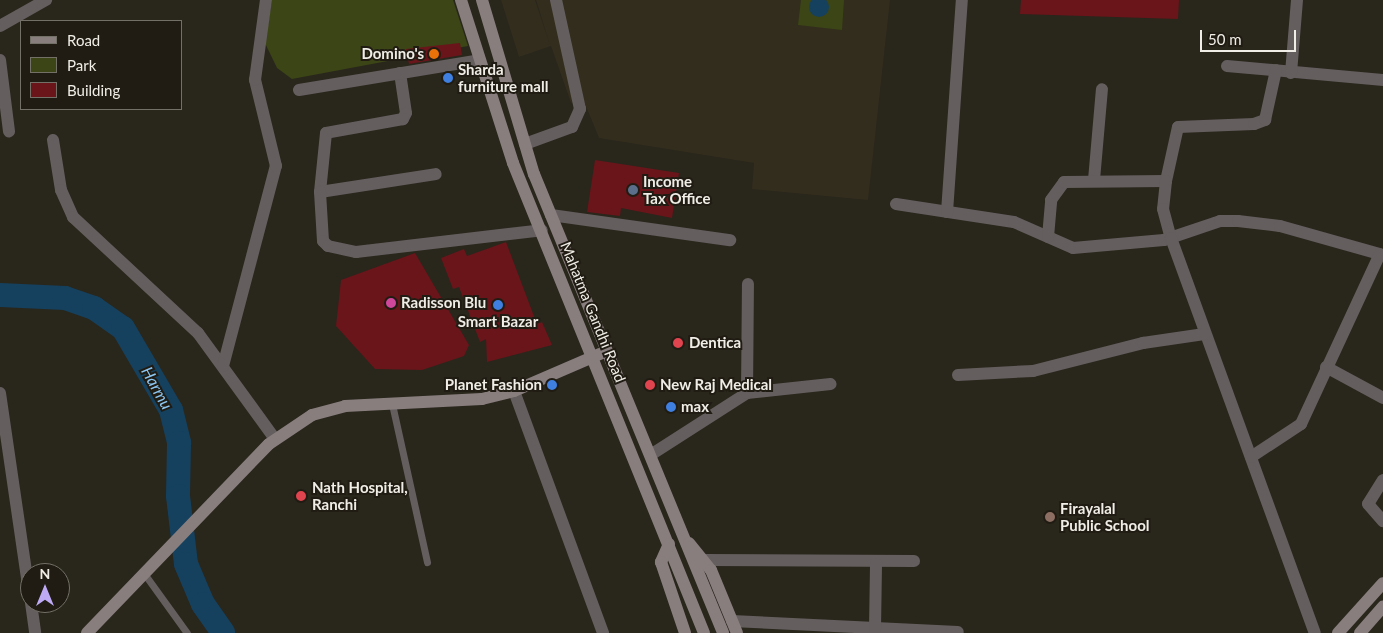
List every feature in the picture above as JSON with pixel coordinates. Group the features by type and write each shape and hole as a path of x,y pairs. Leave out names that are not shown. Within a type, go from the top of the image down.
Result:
{"main road":[{"name":"Mahatma Gandhi Road","path":"461,0 513,163 594,357 704,633"},
{"name":"Mahatma Gandhi Road","path":"482,0 525,144 551,215 609,349 723,633"},
{"path":"87,633 143,571 275,439 325,410 482,399 514,391 609,349"},
{"path":"687,542 705,560 737,633"},
{"path":"669,544 661,562 685,633"},
{"path":"1348,632 1383,583"},
{"path":"1348,632 1383,592"},
{"path":"1348,632 1383,607"},
{"path":"1368,633 1383,616"}],"street":[{"path":"0,26 46,0"},
{"path":"224,366 276,166 255,80 266,0"},
{"path":"525,144 572,127 580,109 556,0"},
{"path":"947,212 962,0"},
{"path":"1291,72 1297,0"},
{"path":"0,60 9,131"},
{"path":"299,90 480,60"},
{"path":"1228,66 1383,80"},
{"path":"1276,70 1265,120 1254,124 1178,127 1166,181 1163,209 1204,334 1315,633"},
{"path":"400,73 406,113 403,119 326,134 320,192 324,241 328,246 356,252 542,230"},
{"path":"1094,180 1102,89"},
{"path":"53,140 61,190 73,217 92,238 155,289 224,366 275,439"},
{"path":"320,192 436,174"},
{"path":"1048,237 1051,200 1058,185 1094,180 1166,181"},
{"path":"896,204 1014,222 1073,248 1171,238 1220,222 1238,221 1280,226 1382,254 1296,431 1251,457"},
{"path":"551,215 730,240"},
{"path":"747,393 748,284"},
{"path":"958,376 1033,371 1143,343 1204,334"},
{"path":"1326,367 1383,398"},
{"path":"652,454 747,393 831,384"},
{"path":"514,391 603,633"},
{"path":"0,393 3,437 24,563"},
{"path":"1383,480 1368,504 1383,521"},
{"path":"705,560 876,564 914,561"},
{"path":"875,629 876,564"},
{"path":"32,613 35,633"},
{"path":"732,620 958,632"}],"lane":[{"path":"392,404 427,562"},
{"path":"143,571 186,633"}],"shaded area":[{"path":"501,0 535,0 550,45 536,0 890,0 868,200 752,189 754,163 599,138 583,99 571,103 551,46 519,57"}],"green space":[{"path":"272,0 453,0 468,46 292,79 277,68 265,43"},
{"path":"801,0 844,0 842,30 798,25"}],"water":[{"path":"814,-1 824,-1 828,3 828,11 823,16 815,16 810,11 810,3"}],"building":[{"path":"1021,0 1179,0 1178,19 1020,14"},
{"name":"Domino's","path":"460,43 462,55 409,64 406,49"},
{"name":"Income Tax Office","path":"595,160 679,173 672,218 621,208 620,216 587,212"},
{"name":"Smart Bazar","path":"506,242 537,324 542,322 552,345 487,362 486,339 480,342 459,287 453,289 441,258 464,249 467,256"},
{"name":"Radisson Blu","path":"415,253 469,345 464,356 422,370 375,369 336,326 341,280"}],"waterway":[{"name":"Harmu","path":"0,295 65,298 94,308 123,328 171,410 179,443 178,496 186,564 203,604 223,633"}],"place":[{"name":"Domino's","path":"434,54"},
{"name":"Sharda furniture mall","path":"448,78"},
{"name":"Income Tax Office","path":"633,190"},
{"name":"Radisson Blu","path":"391,303"},
{"name":"Smart Bazar","path":"498,305"},
{"name":"Dentica","path":"678,343"},
{"name":"Planet Fashion","path":"552,385"},
{"name":"New Raj Medical","path":"650,385"},
{"name":"max","path":"671,407"},
{"name":"Nath Hospital, Ranchi","path":"301,496"},
{"name":"Firayalal Public School","path":"1050,517"}]}
